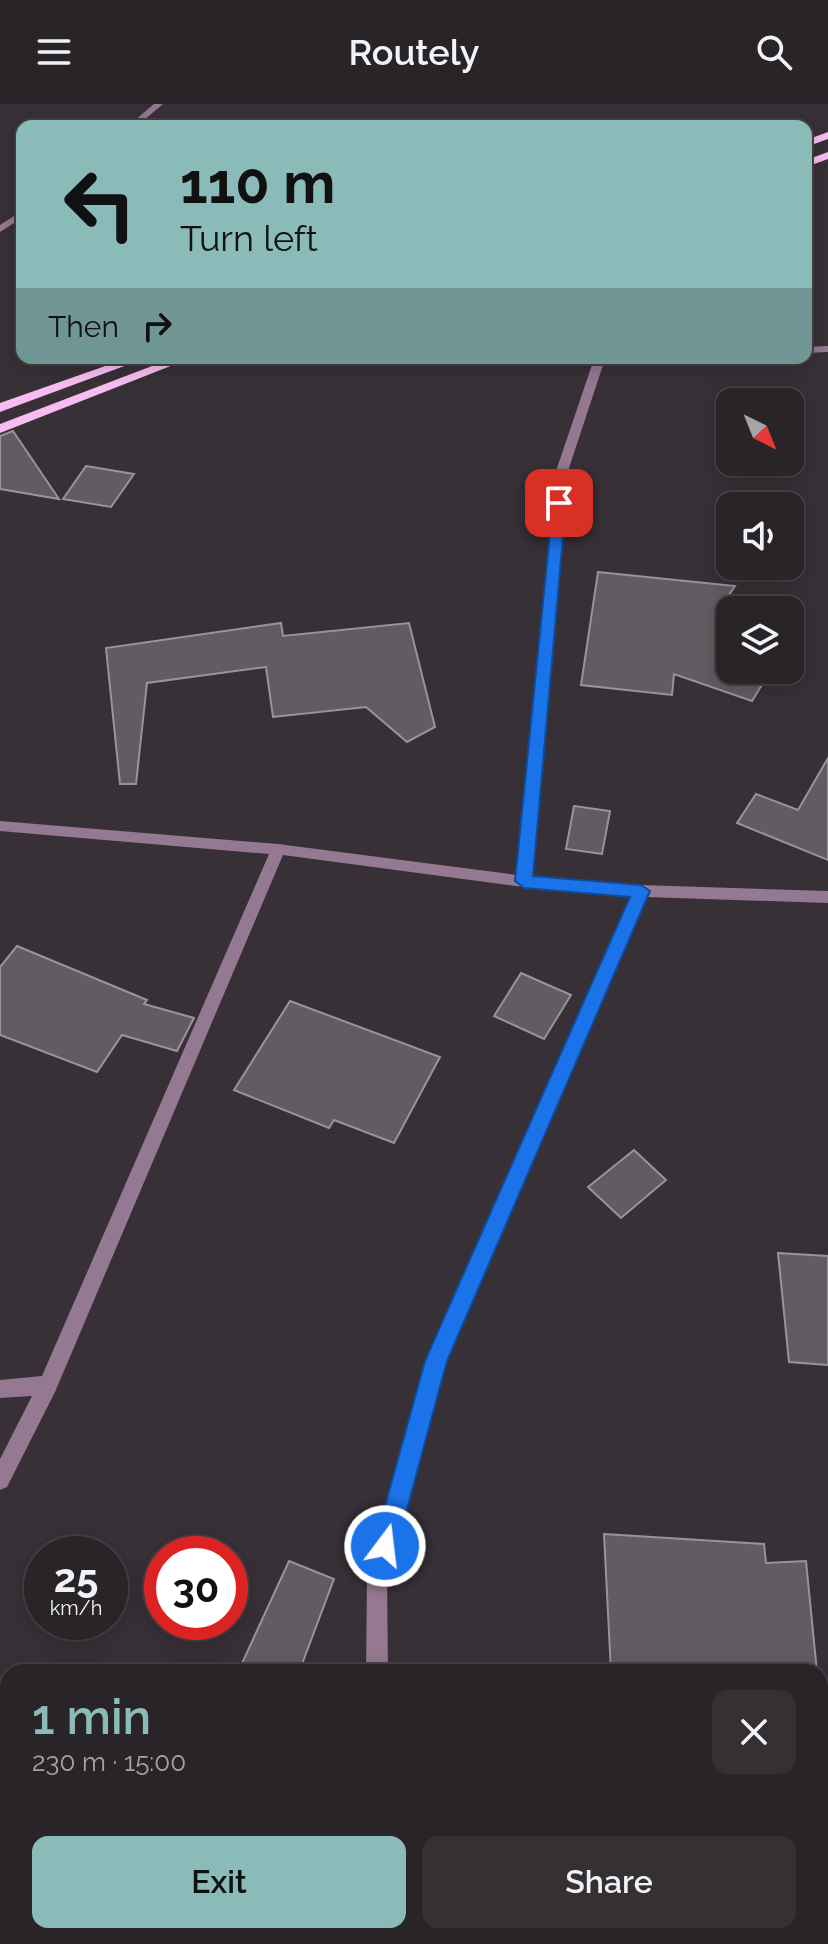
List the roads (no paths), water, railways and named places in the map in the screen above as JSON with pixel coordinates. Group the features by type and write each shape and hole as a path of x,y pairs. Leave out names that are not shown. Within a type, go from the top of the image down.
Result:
{"main road":[{"path":"0,408 123,364"},
{"path":"0,429 169,364"}],"street":[{"path":"139,120 159,104"},
{"path":"524,881 562,471 598,364"},
{"path":"0,826 278,849 524,881 641,891 828,897"},
{"path":"0,1480 48,1385 278,849"},
{"path":"377,1664 377,1577 436,1361 641,891"},
{"path":"0,1389 48,1385"}]}
